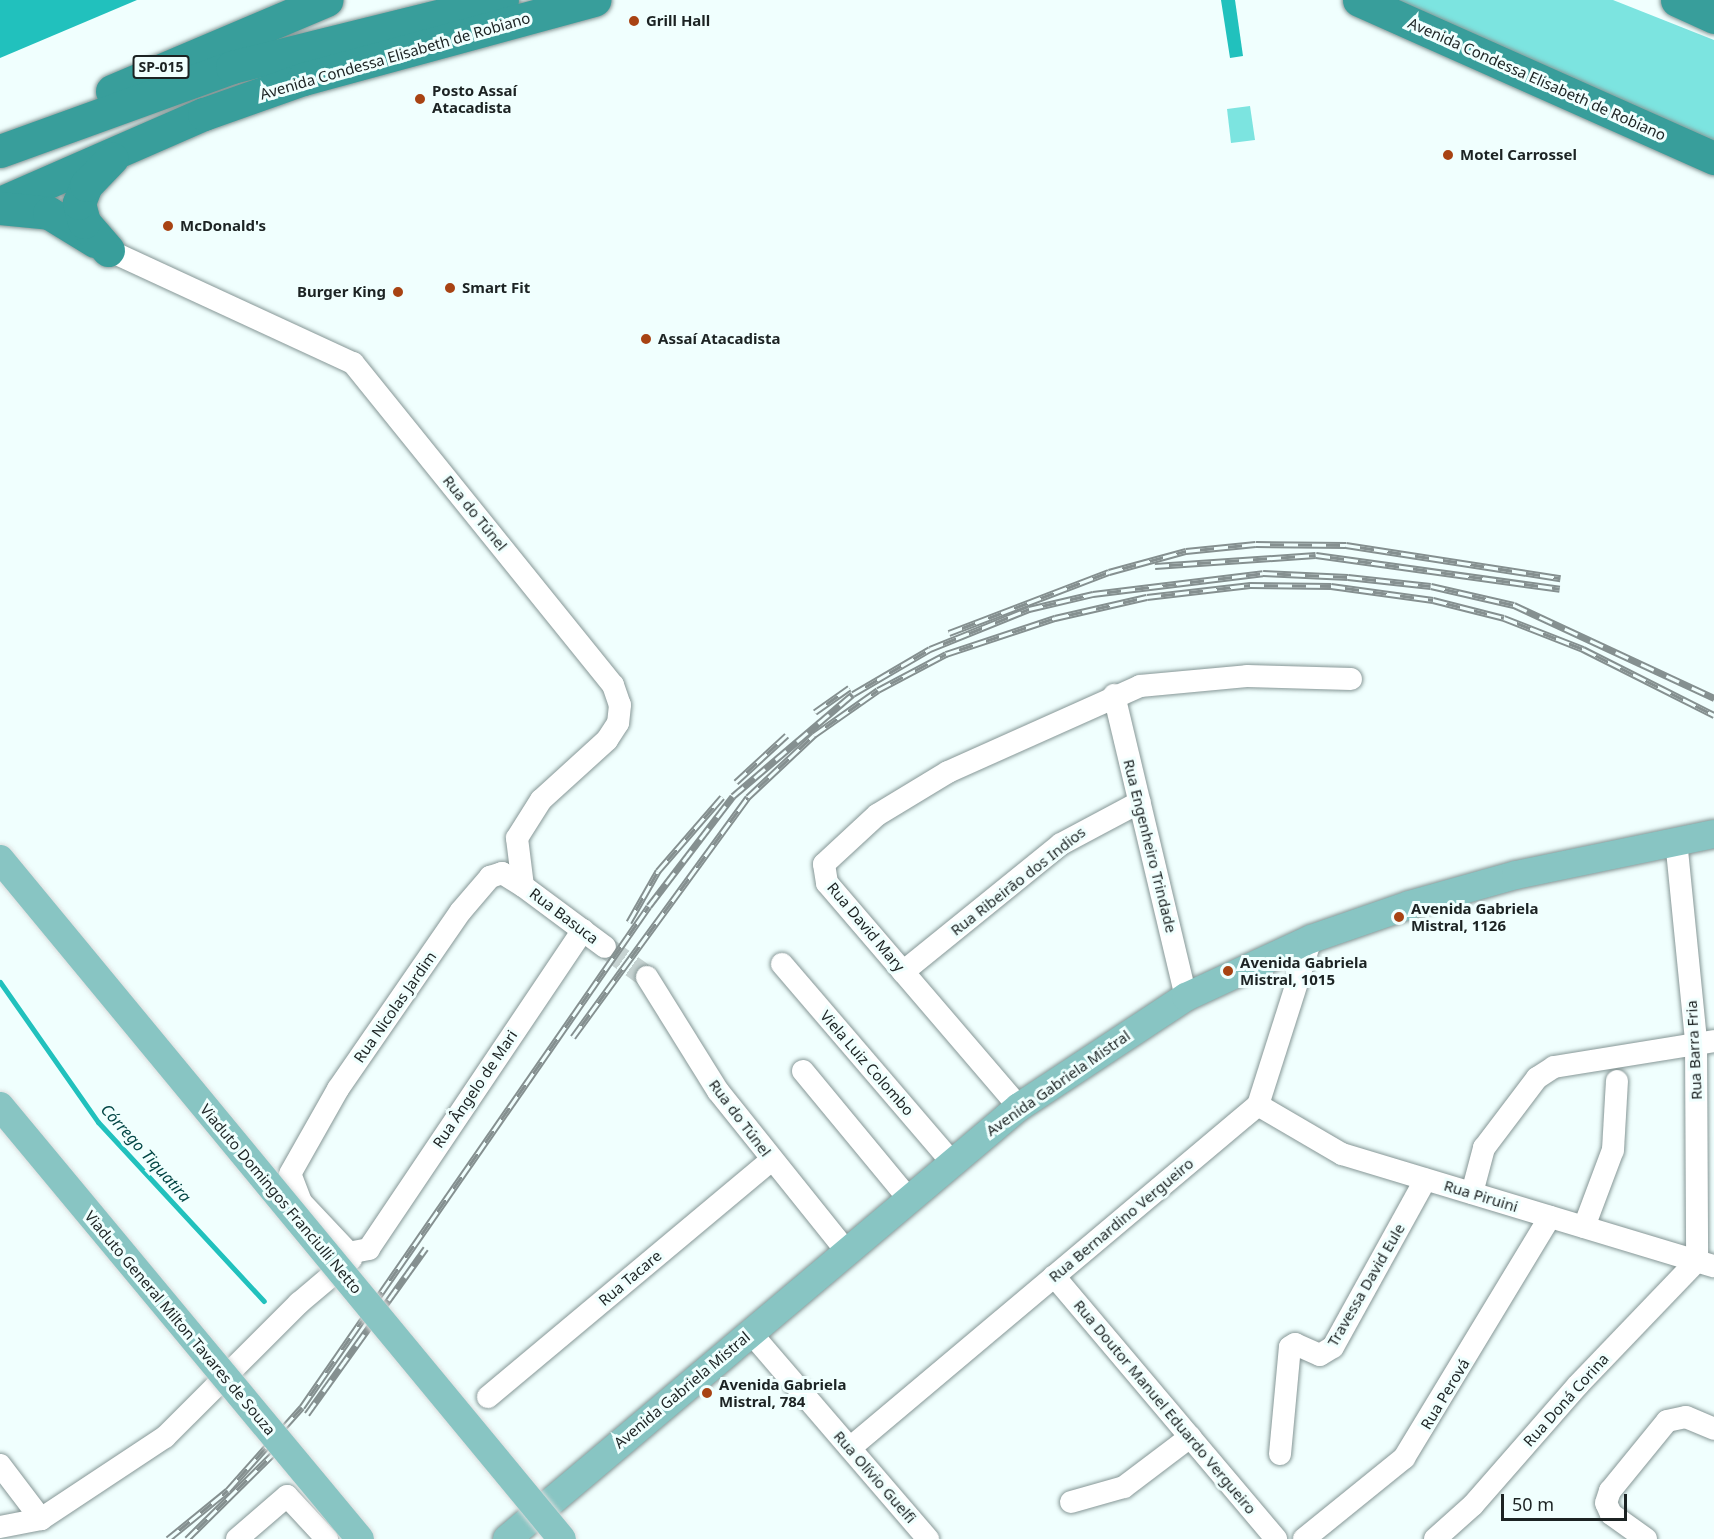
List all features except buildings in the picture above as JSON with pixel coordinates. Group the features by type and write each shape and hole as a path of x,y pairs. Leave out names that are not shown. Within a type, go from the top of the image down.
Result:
{"highway":[{"name":"SP-015","path":"0,145 177,59 326,0"},
{"path":"0,151 232,67 502,0"},
{"name":"Avenida Condessa Elisabeth de Robiano","path":"0,203 123,147 303,79 594,0"},
{"name":"Avenida Condessa Elisabeth de Robiano","path":"1359,0 1714,158"},
{"path":"1677,0 1714,17"},
{"path":"108,250 84,222 79,203 86,185 123,147"},
{"path":"0,208 49,213 108,250"}],"main road":[{"name":"Avenida Gabriela Mistral","path":"507,1539 1019,1107 1186,997 1311,939 1478,885 1713,838"},
{"name":"Viaduto Domingos Franciulli Netto","path":"0,859 562,1539"},
{"name":"Viaduto General Milton Tavares de Souza","path":"0,1106 360,1539"},
{"path":"547,1539 561,1493"}],"street":[{"name":"Rua do Túnel","path":"108,250 353,363 613,685 620,705 618,723 607,740 542,800 517,838 523,885"},
{"path":"1114,695 1158,682 1247,676 1351,679"},
{"name":"Rua Engenheiro Trindade","path":"1114,695 1186,997"},
{"name":"Rua David Mary","path":"1019,1107 827,883 824,864 896,801 1114,695"},
{"name":"Rua Ribeirão dos Indios","path":"903,972 1061,844 1140,801"},
{"name":"Rua Barra Fria","path":"1668,847 1705,1041 1706,1263"},
{"name":"Rua Nicolas Jardim","path":"364,1251 349,1253 301,1202 290,1174 338,1089 461,911 496,874 523,885"},
{"name":"Rua Basuca","path":"523,885 605,947"},
{"name":"Rua Ângelo de Mari","path":"0,1527 41,1519 79,1498 199,1409 299,1302 364,1251 583,930"},
{"path":"1258,1106 1311,939"},
{"name":"Viela Luiz Colombo","path":"782,964 952,1162"},
{"name":"Rua do Túnel","path":"647,977 718,1091 846,1251"},
{"path":"1472,1193 1484,1148 1538,1078 1579,1059 1705,1041"},
{"path":"803,1071 909,1198"},
{"path":"1584,1227 1613,1150 1617,1081"},
{"name":"Rua Piruini","path":"1258,1106 1342,1154 1706,1263"},
{"name":"Rua Bernardino Vergueiro","path":"850,1448 1258,1106"},
{"name":"Rua Tacare","path":"488,1397 771,1160"},
{"name":"Travessa David Eule","path":"1280,1454 1290,1347 1295,1344 1320,1355 1333,1347 1425,1180"},
{"name":"Rua Perová","path":"1304,1539 1404,1458 1550,1217"},
{"name":"Rua Doná Corina","path":"1435,1539 1473,1505 1578,1385 1706,1263"},
{"name":"Rua Doutor Manuel Eduardo Vergueiro","path":"1054,1276 1276,1539"},
{"name":"Rua Olívio Guelfi","path":"750,1332 928,1539"},
{"path":"1646,1539 1611,1514 1606,1503 1610,1491 1667,1421 1686,1417 1714,1429"},
{"path":"1071,1502 1124,1487 1190,1437"},
{"path":"0,1465 41,1519"},
{"path":"237,1539 287,1496 327,1539"}],"shaded area":[{"path":"0,0 137,0 0,58"},
{"path":"1221,0 1235,0 1243,56 1230,58"},
{"path":"1391,0 1613,0 1714,40 1714,144"},
{"path":"1250,106 1255,140 1231,143 1227,109"}],"waterway":[{"name":"Córrego Tiquatira","path":"0,982 98,1122 264,1301"}],"tunnel":[{"path":"605,947 647,977"}],"railway":[{"path":"949,633 1109,572 1186,551 1256,544 1346,545 1560,578"},
{"path":"1155,566 1316,555 1560,589"},
{"path":"168,1539 228,1490 302,1407 649,906 733,796 853,694 930,649 1029,609 1093,594 1263,573 1348,577 1431,586 1514,605 1714,698"},
{"path":"573,1037 748,797 814,735 878,690 946,654 1055,618 1147,597 1250,585 1331,586 1433,600 1504,618 1583,649 1714,715"},
{"path":"815,712 849,688"},
{"path":"736,782 787,735"},
{"path":"629,922 658,871 722,797"},
{"path":"307,1414 426,1248"},
{"path":"187,1539 272,1455"}],"place":[{"name":"Grill Hall","path":"634,21"},
{"name":"Posto Assaí Atacadista","path":"420,99"},
{"name":"Motel Carrossel","path":"1448,155"},
{"name":"McDonald's","path":"168,226"},
{"name":"Smart Fit","path":"450,288"},
{"name":"Burger King","path":"398,292"},
{"name":"Assaí Atacadista","path":"646,339"},
{"name":"Avenida Gabriela Mistral, 1126","path":"1399,917"},
{"name":"Avenida Gabriela Mistral, 1015","path":"1228,971"},
{"name":"Avenida Gabriela Mistral, 784","path":"707,1393"}]}
